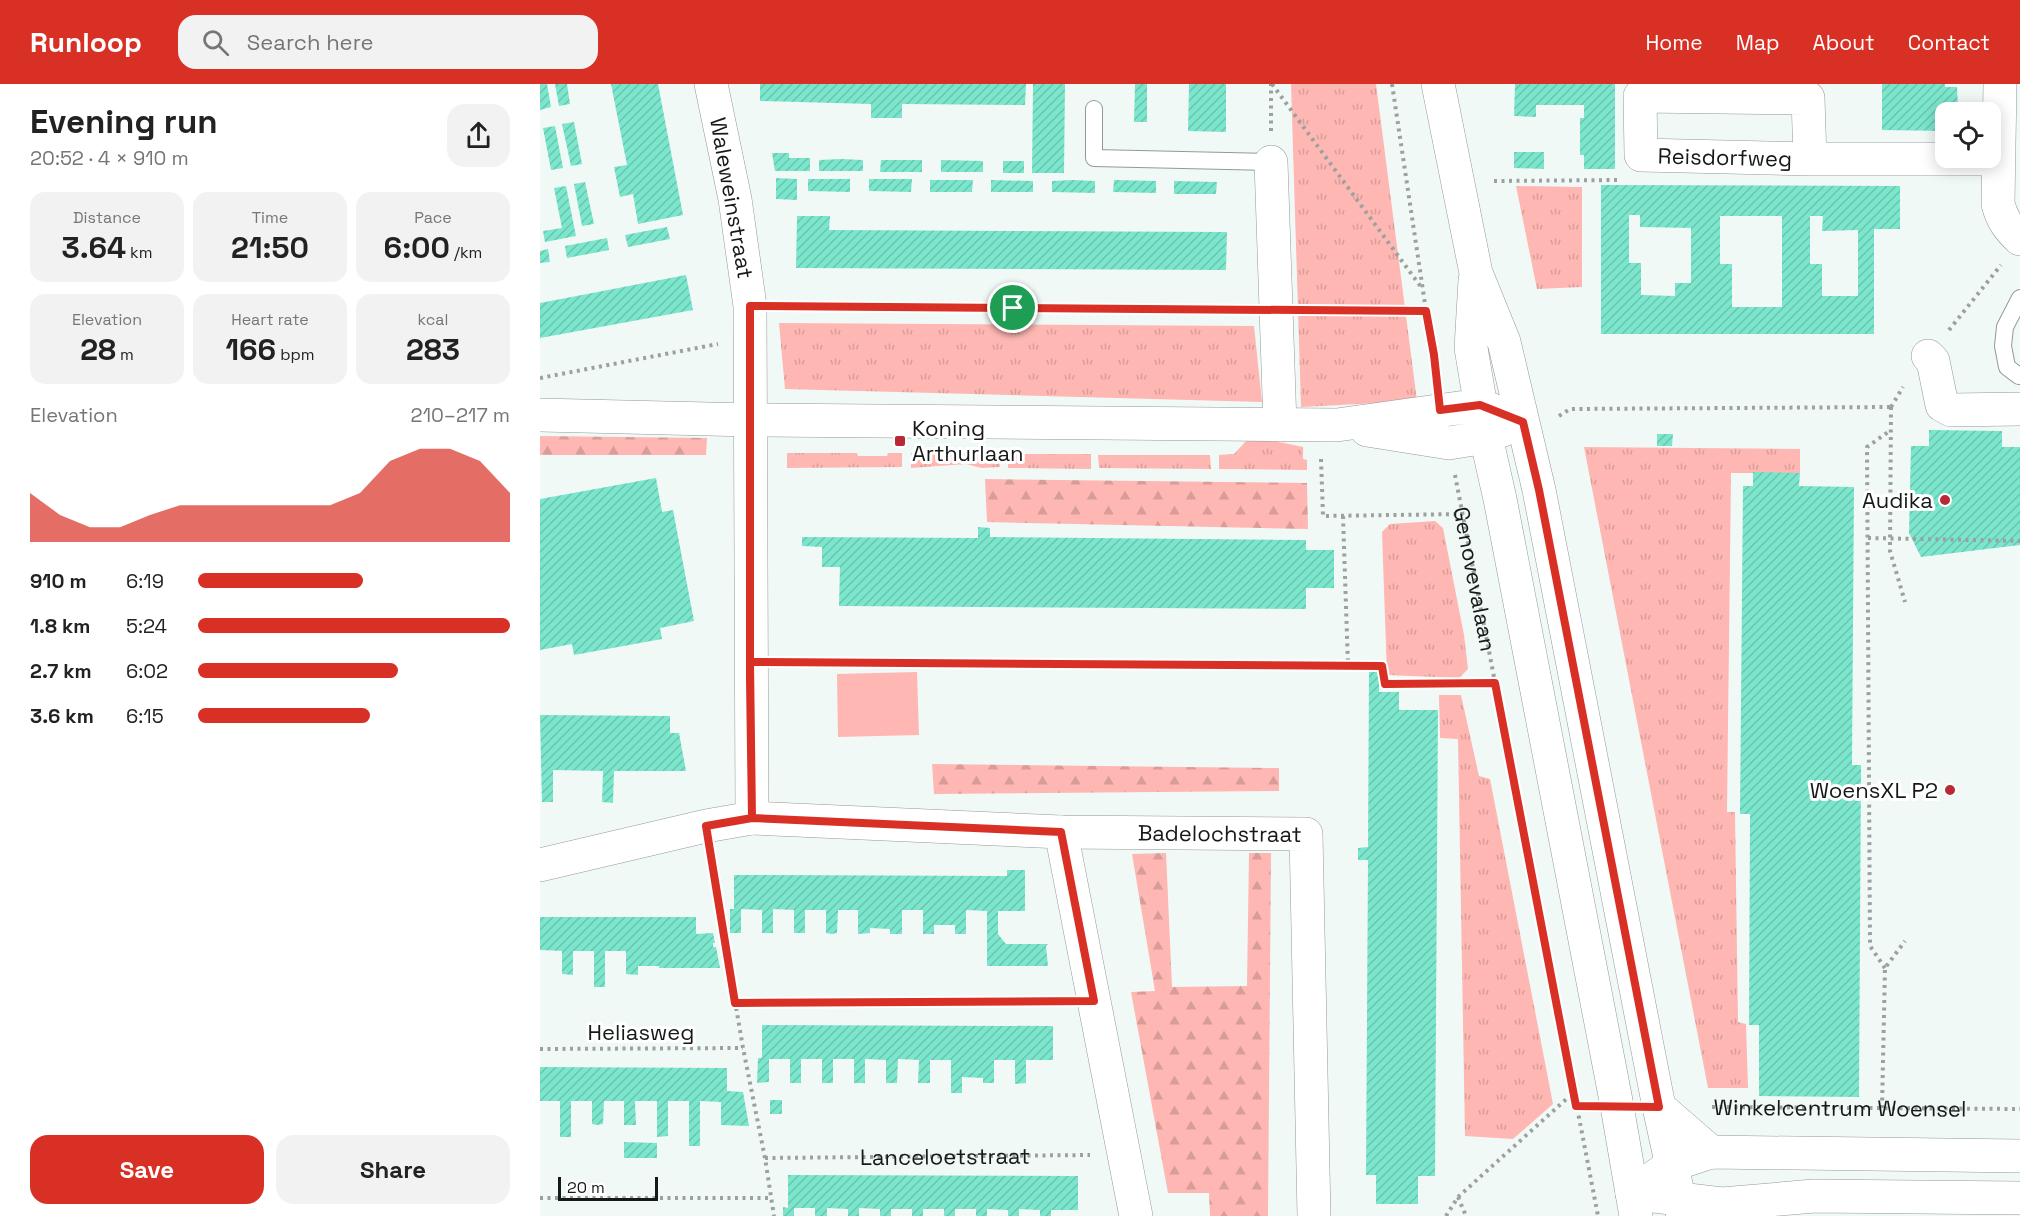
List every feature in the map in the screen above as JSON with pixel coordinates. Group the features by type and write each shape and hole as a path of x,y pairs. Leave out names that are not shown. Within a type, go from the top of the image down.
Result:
{"street":[{"name":"Waleweinstraat","path":"711,84 735,199 750,322 752,818"},
{"name":"Genovevalaan","path":"1438,84 1476,273 1504,342 1539,490 1659,1107 1681,1208"},
{"path":"2000,84 2000,102"},
{"name":"Reisdorfweg","path":"1810,159 1808,98 1640,96 1641,155 1810,159 1935,159"},
{"path":"1271,162 1280,425"},
{"path":"1998,168 1998,204 2002,219 2011,231 2013,249"},
{"name":"Genovevalaan","path":"1476,273 1471,348 1480,405 1617,1106 1634,1205"},
{"path":"1928,356 1933,361 1942,405 1951,410 2020,409"},
{"path":"540,415 751,420 1329,425 1480,405 1523,422"},
{"path":"1329,425 1449,443 1486,437 1523,422"},
{"name":"Badelochstraat","path":"540,865 706,826 752,818 1061,832 1306,834 1314,1216"},
{"path":"1061,832 1136,1216"},
{"name":"Winkelcentrum Woensel","path":"1659,1107 1711,1152"},
{"name":"Winkelcentrum Woensel","path":"1634,1205 1671,1165 1711,1152 2020,1156"},
{"path":"1634,1205 1721,1210 1814,1196 2020,1198"}],"lane":[{"path":"1094,109 1094,158 1271,162"},
{"path":"2019,376 2007,367 2003,346 2005,327 2020,298"}],"path":[{"path":"1271,162 1272,84"},
{"path":"1272,84 1422,289"},
{"path":"1392,84 1434,355 1440,410"},
{"path":"1494,181 1623,180 1641,155"},
{"path":"1492,170 1496,192"},
{"path":"1905,602 1890,551 1890,407 1908,379 2013,249"},
{"path":"540,378 750,322 1276,310 1426,311"},
{"path":"1555,406 1559,416 1570,409 1890,407"},
{"path":"1329,425 1323,516 1463,514"},
{"path":"1882,1108 1885,968 1870,946 1867,447 1891,430"},
{"name":"Genovevalaan","path":"1449,443 1598,1216"},
{"path":"1343,516 1348,666"},
{"path":"1868,538 2020,541"},
{"path":"750,662 1382,666 1385,684 1495,683"},
{"path":"706,826 735,1003 774,1216"},
{"path":"1885,968 1905,942"},
{"path":"735,1003 1094,1001"},
{"name":"Heliasweg","path":"540,1049 743,1048"},
{"path":"1446,1216 1458,1197 1574,1093"},
{"path":"1576,1106 1617,1106"},
{"name":"Winkelcentrum Woensel","path":"1659,1107 2020,1109"},
{"name":"Lanceloetstraat","path":"765,1158 1124,1155"},
{"path":"1458,1197 1466,1216"},
{"path":"540,1198 770,1198"}],"green space":[{"path":"1291,84 1376,84 1417,401 1301,407"},
{"path":"1516,186 1582,187 1582,287 1537,289"},
{"path":"779,323 1254,326 1262,402 785,389"},
{"path":"540,436 707,438 706,455 540,455"},
{"path":"1248,439 1303,447 1303,459 1307,460 1307,470 1219,469 1219,455 1234,454"},
{"path":"1584,447 1800,449 1800,473 1731,473 1727,812 1735,812 1738,1022 1746,1024 1748,1088 1708,1088"},
{"path":"787,453 857,453 858,456 887,456 888,453 902,453 902,467 787,468"},
{"path":"911,453 999,453 1000,467 982,468 966,464 911,468"},
{"path":"1008,454 1091,454 1091,469 1008,468"},
{"path":"1098,455 1210,455 1211,469 1099,468"},
{"path":"985,479 1307,483 1308,529 987,522"},
{"path":"1435,521 1443,528 1464,635 1468,669 1459,678 1387,675 1382,532 1390,524"},
{"path":"917,672 919,735 838,737 837,674"},
{"path":"1439,695 1461,695 1479,776 1490,779 1553,1104 1513,1139 1465,1136 1458,739 1440,738"},
{"path":"932,764 1279,768 1279,791 934,794"},
{"path":"1166,853 1172,987 1247,986 1249,853 1271,853 1268,1216 1210,1216 1209,1193 1168,1193 1131,992 1155,991 1132,854"}],"building":[{"path":"540,84 547,84 551,107 540,110"},
{"path":"555,84 567,84 570,104 559,106"},
{"path":"611,84 658,84 683,215 638,224 633,194 620,197 614,167 627,165"},
{"path":"760,84 1026,84 1025,105 902,104 902,118 871,118 871,104 760,101"},
{"path":"1033,84 1065,84 1064,173 1032,173"},
{"path":"1135,84 1147,84 1147,122 1134,122"},
{"path":"1189,84 1226,84 1226,132 1188,131"},
{"path":"1515,84 1615,84 1615,169 1584,169 1584,155 1580,155 1580,118 1584,118 1584,105 1536,105 1536,117 1514,116"},
{"path":"1882,84 1945,84 1945,87 1957,87 1958,102 1935,102 1935,131 1882,130"},
{"path":"574,122 582,164 571,166 562,124"},
{"path":"555,126 563,168 551,170 543,128"},
{"path":"1514,152 1544,152 1544,169 1514,168"},
{"path":"772,153 789,153 789,158 810,158 810,171 775,171"},
{"path":"819,160 863,160 863,171 819,171"},
{"path":"881,160 922,160 922,172 880,172"},
{"path":"941,160 983,161 983,172 941,172"},
{"path":"1003,161 1024,161 1024,173 1003,173"},
{"path":"776,178 797,179 797,200 776,199"},
{"path":"808,179 850,179 850,192 808,191"},
{"path":"869,179 912,179 911,192 869,191"},
{"path":"930,180 973,180 972,192 930,192"},
{"path":"991,180 1033,181 1033,192 991,192"},
{"path":"1114,180 1156,181 1156,193 1113,192"},
{"path":"1052,181 1095,181 1095,193 1052,192"},
{"path":"1174,181 1217,182 1216,194 1174,194"},
{"path":"585,182 594,224 582,226 574,184"},
{"path":"1601,185 1900,186 1900,229 1874,229 1874,334 1601,334","holes":["1629,215 1640,215 1640,227 1691,228 1691,283 1675,283 1675,296 1641,295 1641,263 1629,263","1720,216 1782,216 1782,307 1732,307 1732,264 1720,264","1810,216 1823,216 1822,231 1858,230 1858,296 1822,296 1822,264 1810,264"]},
{"path":"566,186 576,236 545,242 543,231 562,228 554,188"},
{"path":"797,216 830,216 829,230 1227,232 1226,270 796,268"},
{"path":"667,227 670,239 628,247 625,235"},
{"path":"607,238 609,250 567,258 565,246"},
{"path":"548,249 550,262 540,263 540,251"},
{"path":"686,275 693,310 540,338 540,303"},
{"path":"1929,430 2002,431 2002,447 2020,447 2020,545 1921,557 1909,533 1911,446 1929,446"},
{"path":"1657,434 1673,434 1672,446 1657,446"},
{"path":"1753,472 1800,473 1799,486 1854,487 1852,765 1861,765 1859,1097 1759,1096 1759,1025 1749,1025 1750,814 1740,814 1743,486 1753,486"},
{"path":"656,478 662,512 673,510 694,621 660,628 662,639 574,655 572,644 540,650 540,499"},
{"path":"978,527 990,528 990,537 1306,540 1306,550 1334,550 1334,588 1306,588 1306,609 839,606 840,567 822,567 822,547 802,546 802,537 978,538"},
{"path":"1369,671 1379,671 1379,692 1399,692 1399,710 1438,710 1435,1176 1418,1176 1418,1204 1376,1204 1376,1175 1366,1175 1368,860 1358,860 1358,848 1368,847"},
{"path":"540,715 670,716 670,733 679,733 686,771 614,771 613,803 602,802 603,771 553,770 553,802 542,802"},
{"path":"1007,870 1025,870 1025,911 998,911 998,934 1006,944 1048,944 1046,946 1048,966 987,966 987,911 966,910 966,934 955,934 955,925 934,925 934,934 923,934 923,910 902,910 902,934 890,934 890,929 870,928 870,933 858,934 858,910 838,910 837,933 831,934 826,933 826,910 805,910 805,933 794,933 794,910 773,909 773,933 762,933 762,910 741,909 741,933 730,933 730,909 734,909 734,875 1007,876"},
{"path":"540,917 696,917 696,934 713,933 715,943 713,947 716,947 720,968 638,966 638,975 626,974 626,951 605,951 605,987 594,987 594,951 573,951 573,975 562,974 562,951 540,950"},
{"path":"762,1025 1053,1026 1053,1060 1026,1060 1026,1083 1015,1084 1015,1060 994,1060 994,1083 983,1083 983,1078 962,1077 962,1093 951,1093 951,1060 930,1060 930,1083 918,1083 919,1060 898,1059 897,1083 886,1083 886,1060 865,1059 865,1083 854,1083 854,1059 833,1059 833,1083 822,1083 822,1059 801,1059 801,1083 790,1083 790,1059 769,1059 769,1082 757,1083 758,1058 762,1058"},
{"path":"540,1067 727,1068 727,1091 743,1092 749,1126 721,1125 721,1102 700,1101 700,1146 689,1146 689,1101 668,1101 668,1136 657,1137 657,1101 635,1101 636,1125 624,1125 624,1101 604,1101 603,1124 597,1125 592,1124 592,1101 571,1101 571,1137 560,1137 560,1101 540,1101"},
{"path":"770,1100 782,1100 782,1114 770,1114"},
{"path":"624,1142 657,1143 657,1158 624,1158"},
{"path":"788,1175 1078,1176 1078,1210 1051,1210 1051,1216 1040,1216 1040,1210 1019,1209 1019,1216 1008,1216 1008,1210 987,1209 987,1216 976,1216 976,1209 955,1209 955,1216 944,1216 944,1209 923,1209 923,1216 912,1216 912,1209 891,1209 891,1216 880,1216 880,1209 859,1208 859,1216 848,1216 848,1209 827,1208 827,1216 815,1216 815,1208 794,1208 794,1216 783,1216 783,1207 788,1208"}],"place":[{"name":"Koning Arthurlaan","path":"900,441"},
{"name":"Audika","path":"1945,500"},
{"name":"WoensXL P2","path":"1950,790"}],"route":[{"path":"1013,308 750,306 751,338 751,420 750,662 750,680 752,818 706,826 735,1003 1094,1001 1061,832 752,818 750,662 1382,666 1385,684 1495,683 1576,1106 1659,1107 1539,490 1523,422 1480,405 1440,410 1426,311 1013,308"}]}
